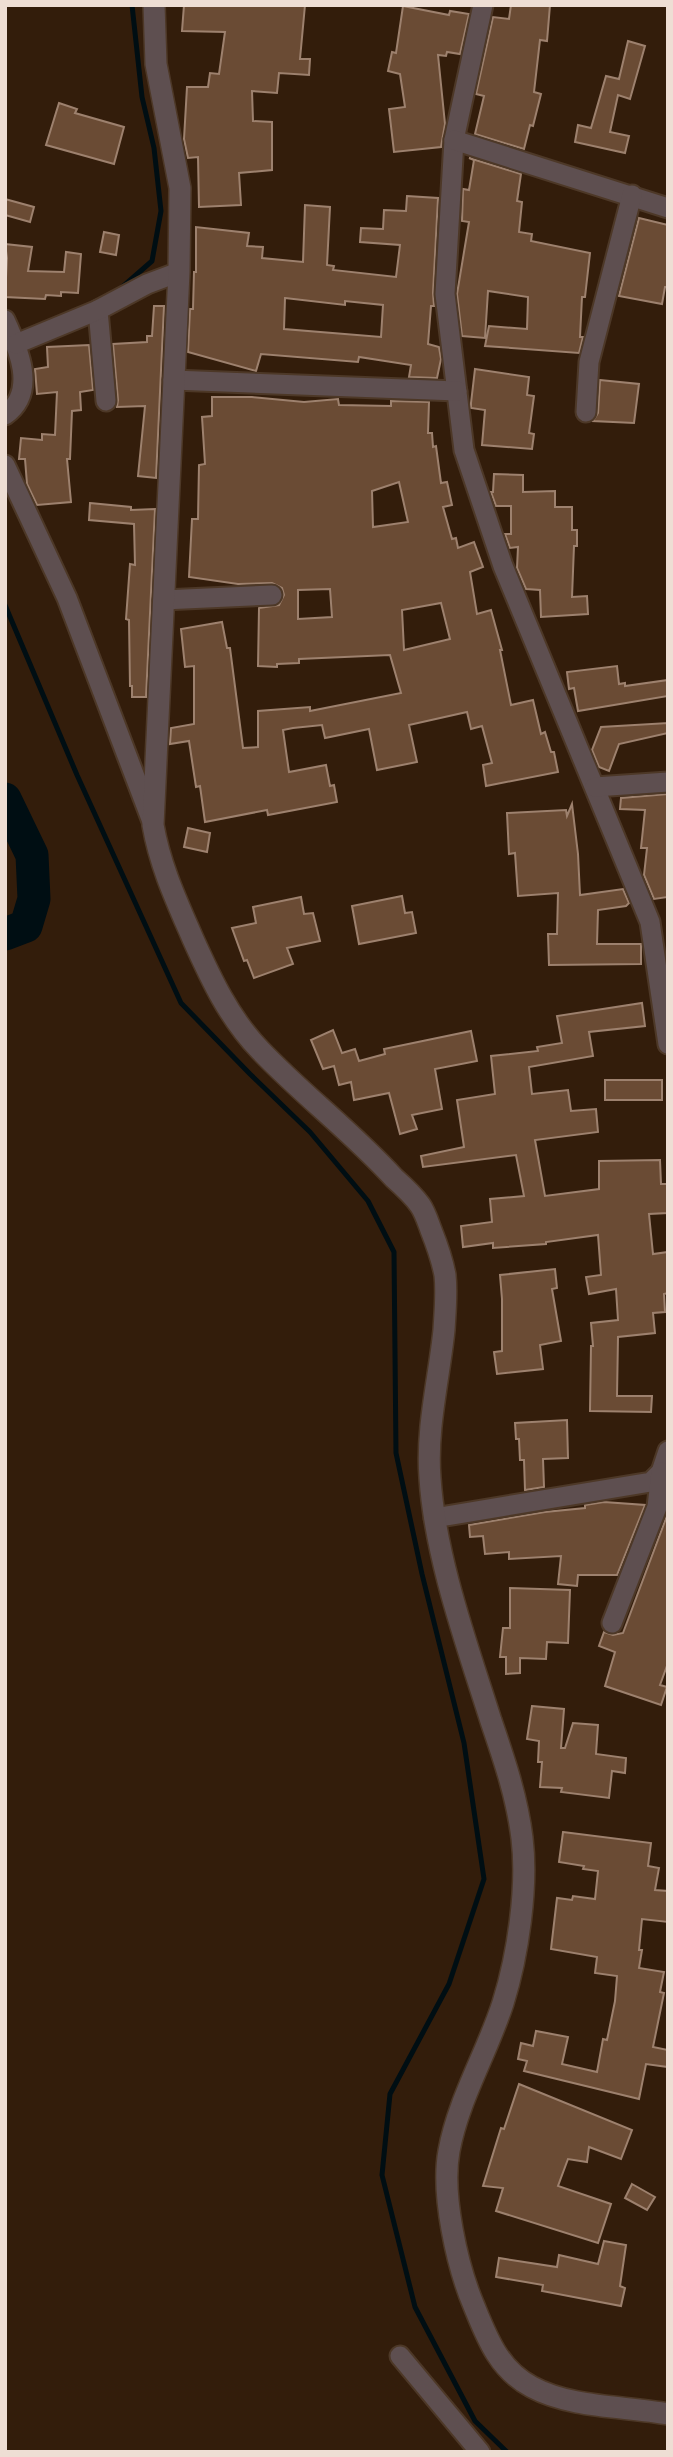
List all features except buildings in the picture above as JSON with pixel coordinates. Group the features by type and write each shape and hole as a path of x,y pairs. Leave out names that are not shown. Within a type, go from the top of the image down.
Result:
{"street":[{"path":"153,825 179,272 180,188 156,64 154,5"},
{"path":"483,5 454,140 445,294 464,450 503,566 650,922 668,1044"},
{"path":"454,140 668,208"},
{"path":"586,412 589,362 632,195"},
{"path":"15,342 98,310 148,284 179,272"},
{"path":"98,310 106,401"},
{"path":"5,320 23,368 18,401 5,415"},
{"path":"173,380 457,391"},
{"path":"5,464 67,598 153,825 158,850 172,891 209,975 234,1021 259,1050 373,1155 420,1205 438,1248 445,1278 445,1313 431,1426 429,1473 434,1518 471,1657 512,1785 523,1840 517,1946 502,2004 457,2122 448,2154 447,2187 453,2234 466,2287 488,2341 508,2371 544,2393 572,2400 668,2414"},
{"path":"163,600 272,595"},
{"path":"595,788 668,782"},
{"path":"612,1623 657,1507 661,1472 668,1451"},
{"path":"434,1518 651,1482 661,1472"},
{"path":"400,2356 480,2452"}],"waterway":[{"path":"120,289 152,261 161,211 154,148 142,97 132,5"},
{"path":"5,605 77,775 181,1003 310,1132 368,1201 394,1252 396,1453 422,1574 464,1743 484,1879 449,1984 390,2094 382,2175 415,2307 475,2421 507,2452"},
{"path":"5,799 32,855 34,899 26,926 5,934"}]}
